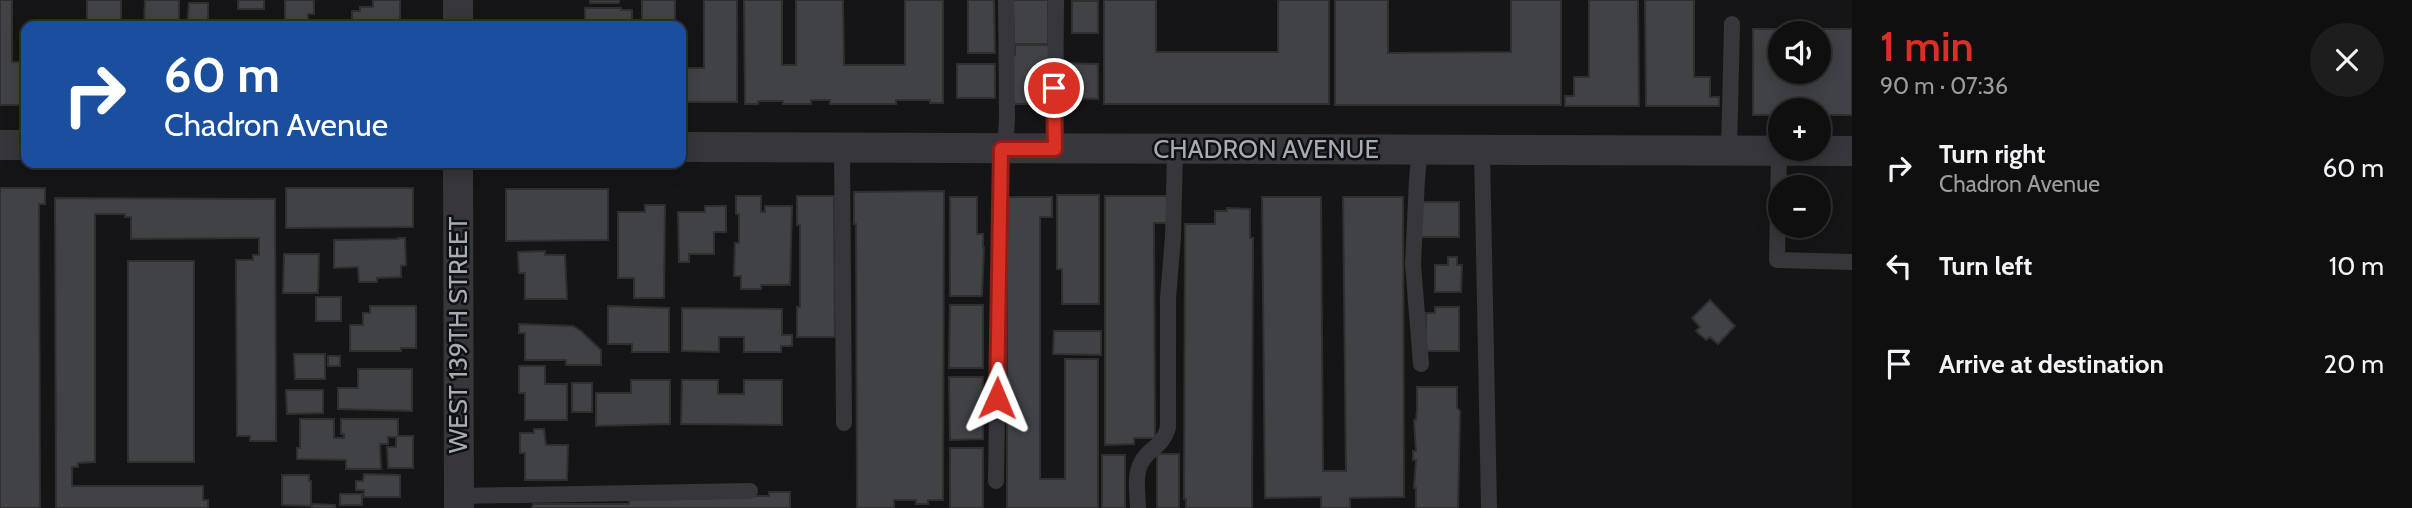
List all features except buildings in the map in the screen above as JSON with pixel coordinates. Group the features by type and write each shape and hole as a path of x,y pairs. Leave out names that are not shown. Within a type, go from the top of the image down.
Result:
{"street":[{"path":"458,0 458,21"},
{"path":"0,145 21,145"},
{"name":"CHADRON AVENUE","path":"686,147 1768,152"},
{"name":"CHADRON AVENUE","path":"1831,151 1852,151"},
{"name":"WEST 139TH STREET","path":"458,168 458,502"}],"lane":[{"path":"996,481 1001,149 1006,135 1006,0"},
{"path":"1055,149 1056,0"},
{"path":"1729,152 1732,24"},
{"path":"842,148 844,424"},
{"path":"1138,508 1137,474 1140,463 1164,441 1168,428 1168,298 1173,237 1175,149"},
{"path":"1420,150 1413,264 1421,364"},
{"path":"1482,150 1489,508"},
{"path":"1779,161 1777,260 1852,262"},
{"path":"458,502 750,491"}],"route":[{"path":"997,398 1001,149 1055,149 1054,88"}]}
